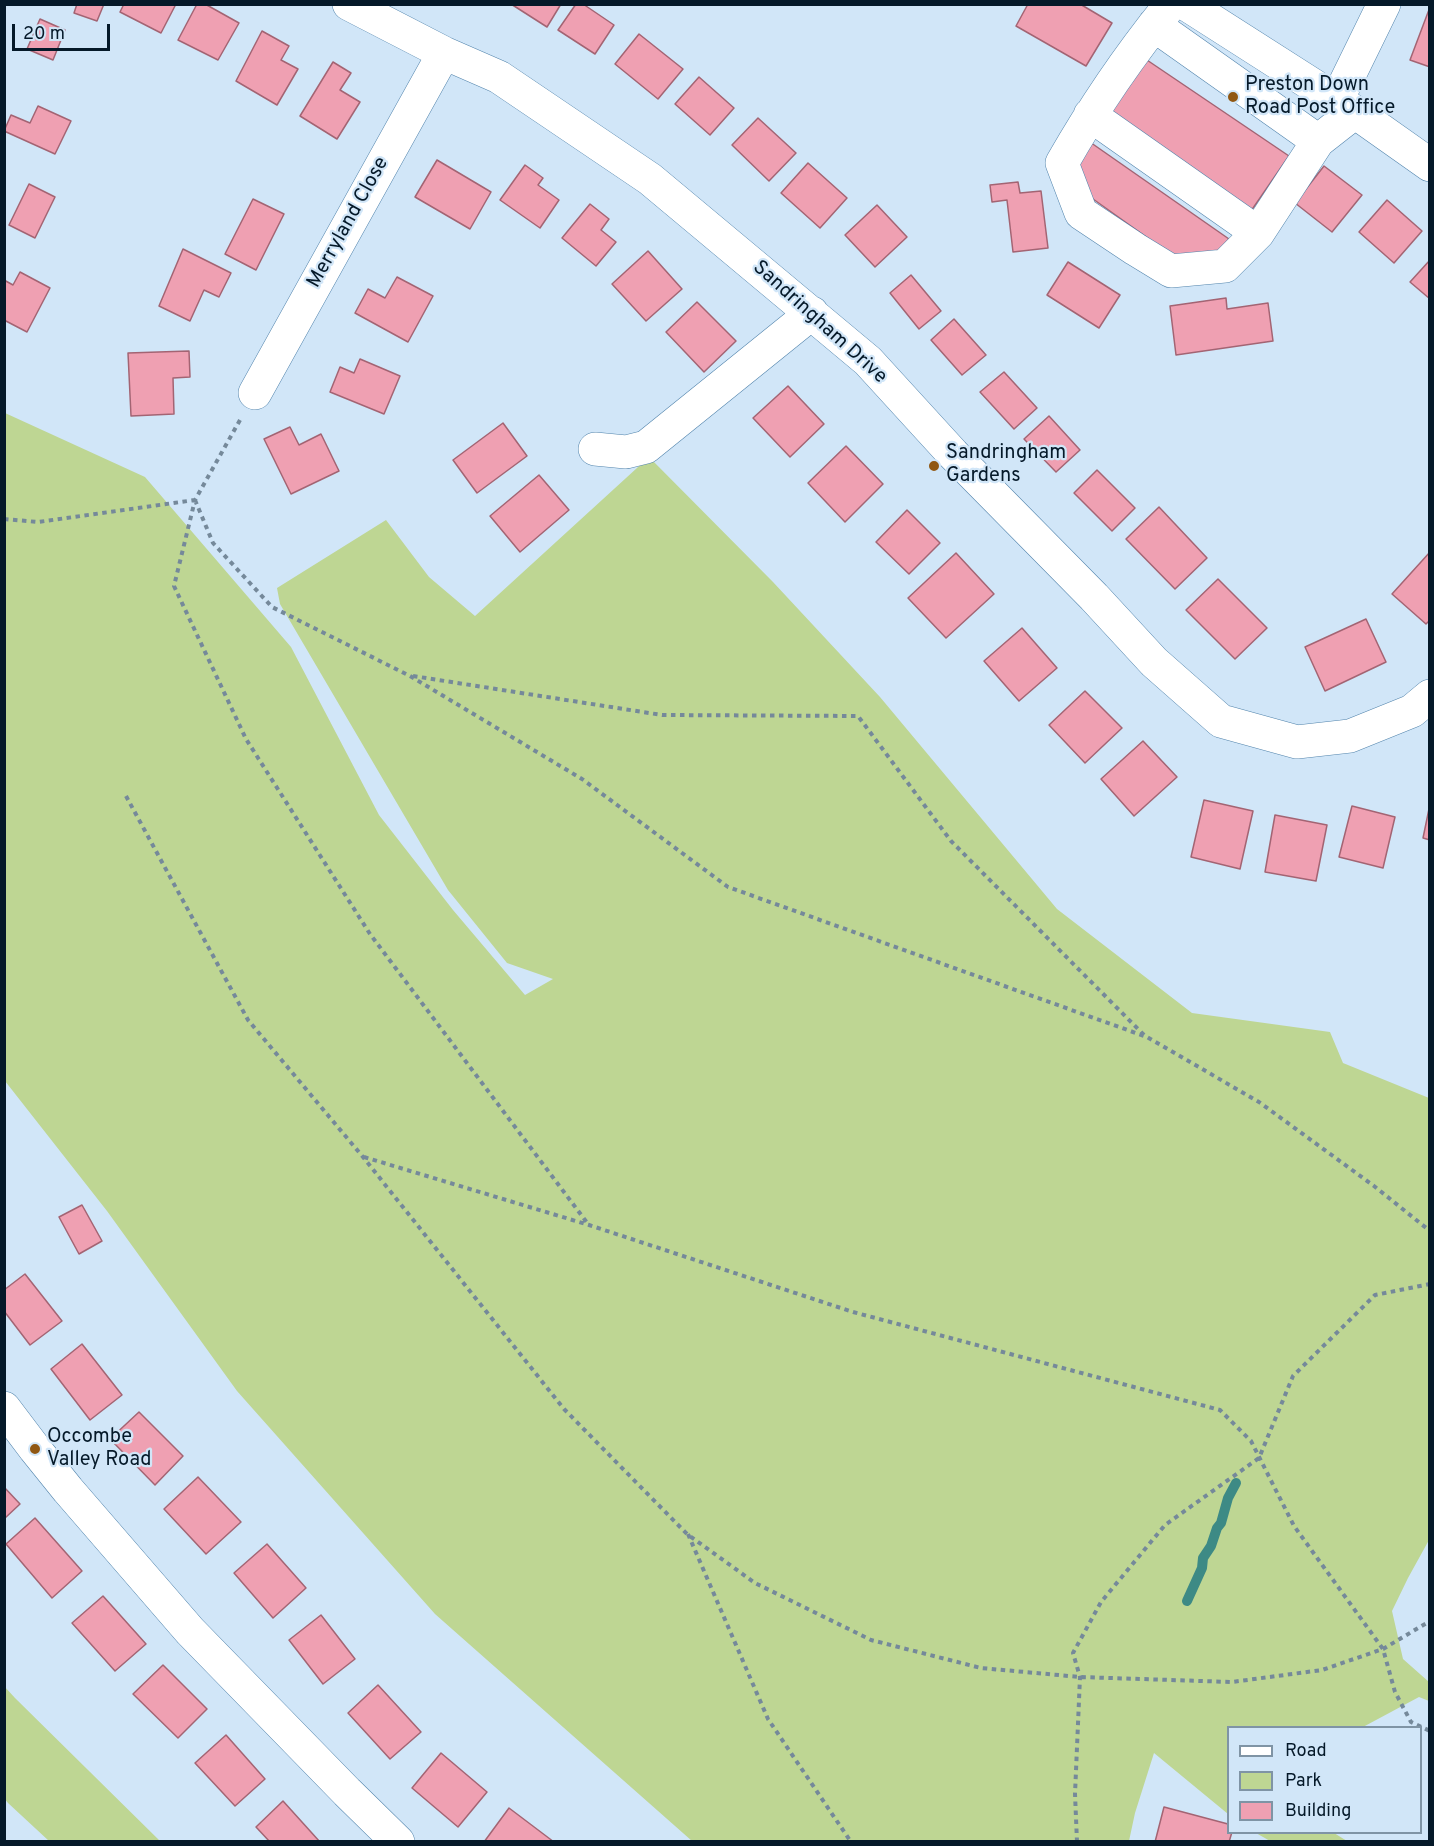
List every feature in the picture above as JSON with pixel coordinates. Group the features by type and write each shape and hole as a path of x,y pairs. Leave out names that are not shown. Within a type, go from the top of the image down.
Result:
{"street":[{"name":"Sandringham Drive","path":"348,4 444,53 499,77 650,179 868,361 953,454 1094,597 1154,662 1221,721 1297,742 1350,736 1412,711 1430,696"},
{"path":"1186,4 1346,106 1430,165"},
{"path":"1318,141 1162,15 1090,115 1062,163 1082,213 1171,271 1225,266 1258,233 1318,141 1346,106 1384,4"},
{"name":"Merryland Close","path":"255,393 444,53"},
{"path":"1090,115 1258,233"},
{"path":"595,449 626,452 646,447 812,313"},
{"path":"4,1408 68,1490 190,1631 398,1842"}],"path":[{"path":"255,393 195,500 174,586 246,739 370,934 589,1225"},
{"path":"4,519 38,522 195,500"},
{"path":"195,500 213,543 272,607 410,676 582,779 728,887 1147,1037 1259,1102 1374,1186 1430,1231"},
{"path":"410,676 662,715 858,716 951,841 1147,1037"},
{"path":"126,796 248,1020 363,1157 564,1409 687,1534 755,1583 871,1640 981,1668 1080,1677 1232,1682 1322,1670 1383,1649 1430,1621"},
{"path":"363,1157 589,1225 853,1312 1220,1410 1251,1441 1294,1526 1383,1649 1395,1692 1411,1722 1419,1726"},
{"path":"1077,1842 1075,1794 1080,1677 1073,1653 1101,1602 1165,1525 1259,1458 1293,1376 1375,1295 1430,1284"},
{"path":"687,1534 768,1719 851,1842"}],"green space":[{"path":"5,413 145,477 291,647 379,815 453,910 525,995 553,979 507,963 448,890 280,604 277,588 386,520 429,577 475,616 649,457 773,582 880,697 1057,909 1192,1013 1330,1032 1343,1063 1429,1098 1429,1540 1392,1611 1403,1659 1429,1682 1429,1701 1419,1697 1365,1726 1227,1726 1227,1813 1154,1753 1135,1813 1129,1841 692,1841 435,1614 237,1391 107,1211 5,1081"},
{"path":"4,1686 160,1841 49,1841 8,1803 4,1798"},
{"path":"1258,1834 1336,1834 1347,1841 1270,1841"}],"building":[{"path":"77,4 104,4 97,21 74,13"},
{"path":"124,4 176,4 161,33 120,12"},
{"path":"197,4 205,4 239,23 218,60 178,40"},
{"path":"511,4 561,4 547,27"},
{"path":"576,4 583,4 614,25 595,54 558,30"},
{"path":"1028,4 1080,4 1112,23 1086,66 1016,26"},
{"path":"1430,7 1430,67 1410,60"},
{"path":"40,19 65,30 53,60 27,49"},
{"path":"262,31 289,46 281,60 298,69 277,105 236,81"},
{"path":"639,34 683,69 658,99 615,64"},
{"path":"1141,56 1289,156 1251,211 1104,110"},
{"path":"333,62 351,73 340,90 360,102 337,139 300,116"},
{"path":"699,77 734,108 710,135 675,104"},
{"path":"38,106 71,121 55,154 4,131 11,115 30,123"},
{"path":"758,118 796,153 769,181 732,145"},
{"path":"1087,140 1229,239 1216,254 1180,261 1079,189 1073,166"},
{"path":"437,160 491,192 470,229 415,197"},
{"path":"808,163 847,198 820,228 781,193"},
{"path":"525,165 543,178 538,185 559,200 540,228 500,200"},
{"path":"1324,166 1362,195 1332,232 1295,203"},
{"path":"1018,182 1020,193 1041,191 1048,248 1013,252 1007,200 992,202 990,185"},
{"path":"29,184 55,197 35,238 9,225"},
{"path":"253,199 284,214 256,270 225,254"},
{"path":"1387,200 1422,231 1394,263 1359,232"},
{"path":"590,204 609,219 601,230 616,242 596,266 562,238"},
{"path":"877,205 907,237 875,267 845,235"},
{"path":"183,249 231,273 219,297 204,290 190,321 159,306"},
{"path":"648,251 682,289 646,321 612,284"},
{"path":"1430,260 1430,299 1410,282"},
{"path":"1068,262 1120,295 1099,328 1047,295"},
{"path":"20,272 50,288 27,332 4,320 4,280 13,285"},
{"path":"911,275 941,311 919,329 890,293"},
{"path":"397,277 433,296 408,342 355,313 368,289 385,298"},
{"path":"1226,298 1227,309 1268,303 1273,341 1176,355 1170,306"},
{"path":"697,302 736,341 704,372 666,332"},
{"path":"954,319 986,355 962,375 931,340"},
{"path":"189,351 190,377 173,378 174,414 131,416 128,353"},
{"path":"360,359 400,376 384,414 330,392 340,367 354,373"},
{"path":"1004,372 1037,408 1014,429 980,392"},
{"path":"788,386 824,424 790,457 753,418"},
{"path":"1049,416 1080,450 1056,472 1024,439"},
{"path":"503,423 527,456 477,493 453,460"},
{"path":"290,427 299,445 321,434 339,471 291,494 264,439"},
{"path":"846,446 883,484 845,522 808,483"},
{"path":"1097,470 1135,508 1112,531 1074,493"},
{"path":"539,475 569,510 520,552 490,516"},
{"path":"1159,507 1207,558 1175,589 1126,539"},
{"path":"907,510 940,543 909,574 876,542"},
{"path":"1430,552 1430,620 1426,624 1392,594"},
{"path":"956,553 994,594 946,638 908,598"},
{"path":"1218,579 1267,628 1235,659 1186,610"},
{"path":"1366,619 1386,662 1325,691 1305,647"},
{"path":"1022,628 1057,668 1019,701 984,661"},
{"path":"1085,691 1122,728 1085,763 1049,725"},
{"path":"1143,741 1177,777 1134,816 1101,779"},
{"path":"1204,800 1253,811 1240,869 1191,857"},
{"path":"1430,804 1430,840 1423,838"},
{"path":"1352,806 1395,817 1383,868 1339,857"},
{"path":"1275,815 1327,825 1316,881 1265,872"},
{"path":"82,1205 102,1241 79,1254 59,1217"},
{"path":"25,1274 62,1321 30,1345 4,1311 4,1290"},
{"path":"82,1344 122,1395 90,1420 51,1369"},
{"path":"139,1412 183,1456 155,1485 110,1439"},
{"path":"198,1477 241,1522 206,1554 164,1509"},
{"path":"4,1487 20,1504 4,1519"},
{"path":"35,1518 82,1571 52,1598 6,1544"},
{"path":"267,1544 306,1588 273,1618 234,1573"},
{"path":"103,1596 146,1644 115,1671 72,1623"},
{"path":"321,1615 355,1659 323,1684 289,1640"},
{"path":"163,1665 207,1709 178,1738 133,1694"},
{"path":"378,1685 421,1732 390,1759 348,1713"},
{"path":"226,1735 265,1779 235,1806 195,1763"},
{"path":"441,1753 487,1792 458,1827 412,1788"},
{"path":"283,1801 320,1842 270,1842 256,1827"},
{"path":"1164,1807 1227,1824 1227,1834 1231,1834 1229,1842 1155,1842"},
{"path":"509,1808 554,1842 484,1842"}],"waterway":[{"path":"1187,1601 1236,1483"}],"place":[{"name":"Preston Down Road Post Office","path":"1233,97"},
{"name":"Sandringham Gardens","path":"934,466"},
{"name":"Occombe Valley Road","path":"35,1449"}]}
